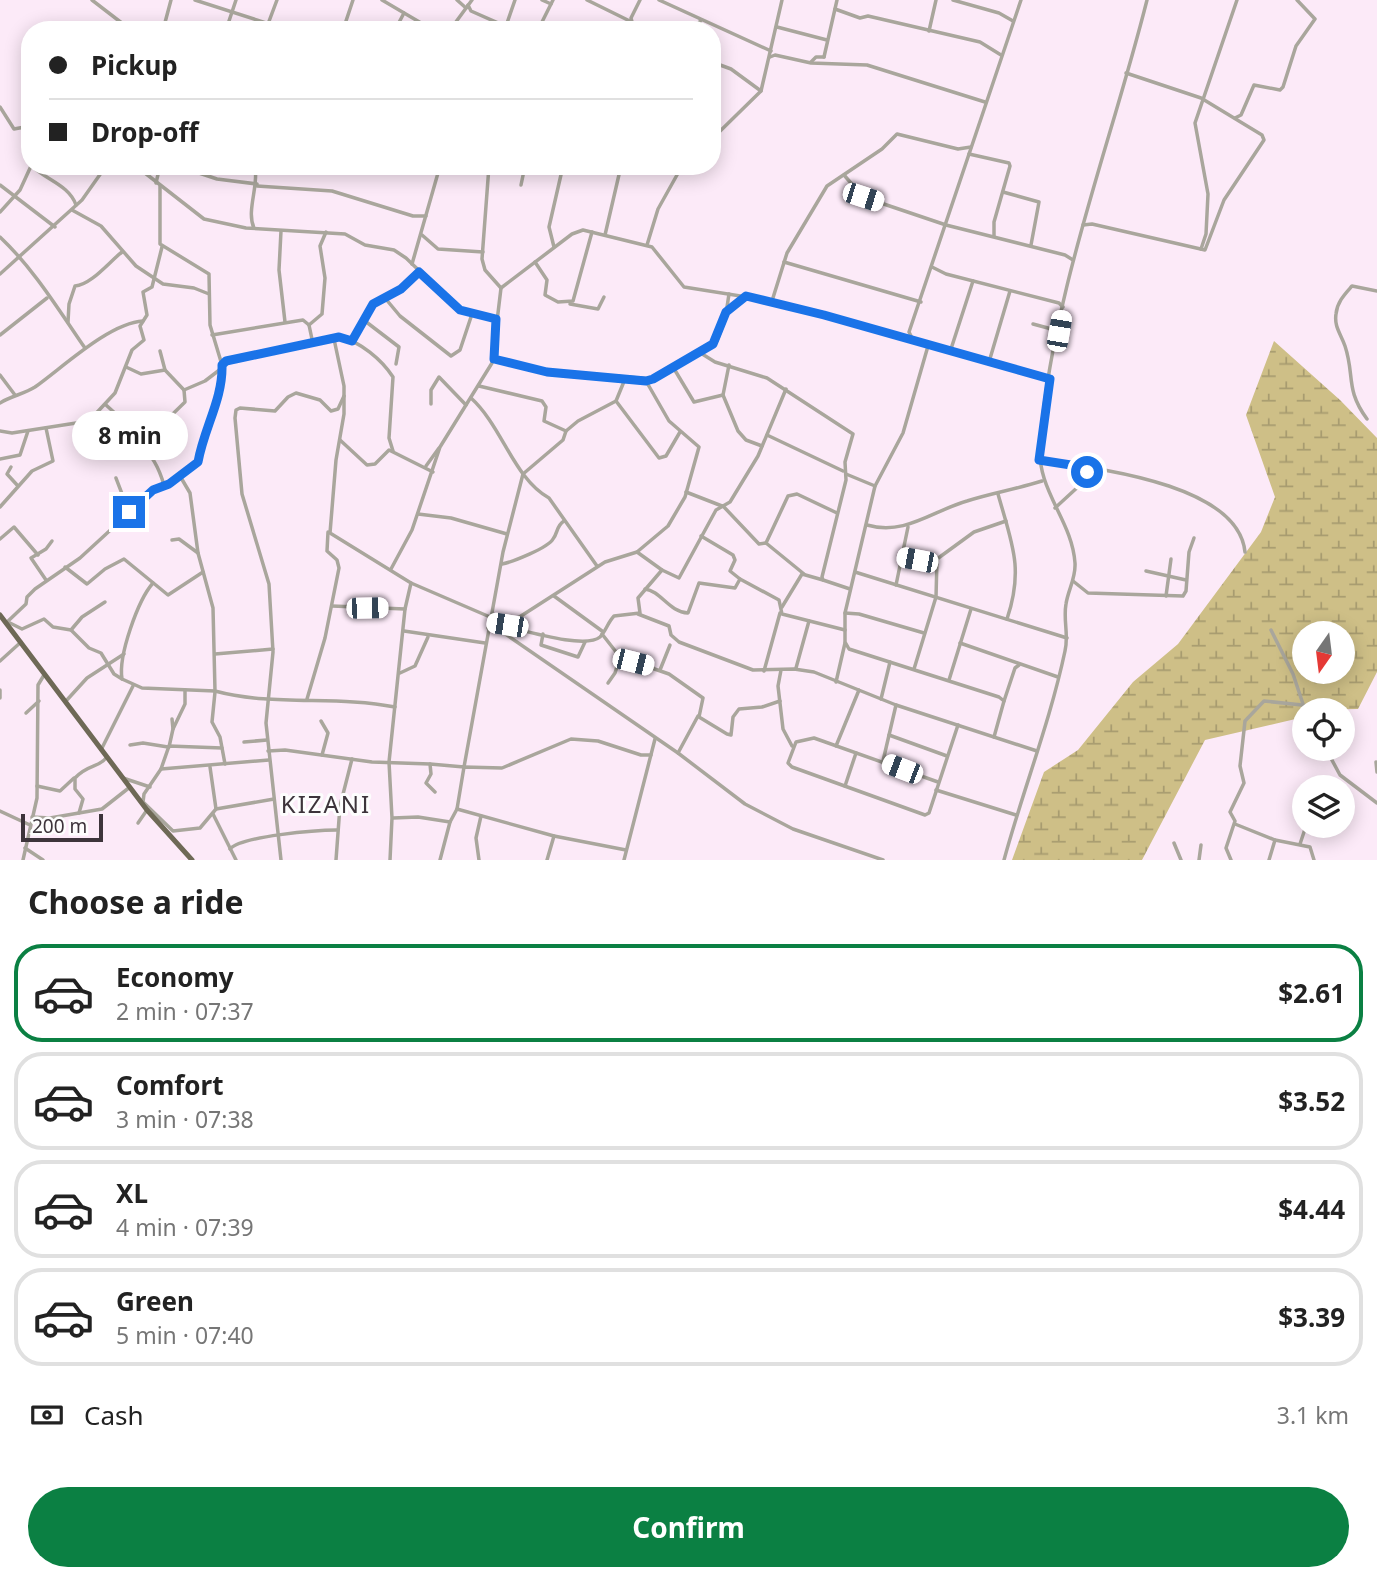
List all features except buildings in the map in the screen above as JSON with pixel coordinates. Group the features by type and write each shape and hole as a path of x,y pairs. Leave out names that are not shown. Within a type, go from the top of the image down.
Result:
{"main road":[{"path":"0,615 147,810 192,860"}],"street":[{"path":"92,0 118,21"},
{"path":"100,6 103,0"},
{"path":"165,21 171,0"},
{"path":"195,0 259,21"},
{"path":"229,21 236,0"},
{"path":"269,21 278,0"},
{"path":"346,21 353,0"},
{"path":"382,0 418,21"},
{"path":"457,0 471,11 494,21"},
{"path":"456,21 472,0"},
{"path":"542,0 552,2 542,21"},
{"path":"587,0 630,21"},
{"path":"632,21 640,0"},
{"path":"659,0 705,21"},
{"path":"721,130 761,91 782,0"},
{"path":"824,57 837,0"},
{"path":"929,31 936,0"},
{"path":"953,0 999,13 1013,21"},
{"path":"902,336 909,332 930,273 934,269 985,100 1021,0"},
{"path":"1004,860 1058,677 1067,638 1066,604 1073,581 1073,552 1043,481 1039,460 1061,305 1065,299 1071,258 1075,253 1126,73 1137,46 1147,0"},
{"path":"1201,249 1206,234 1208,194 1195,127 1237,0"},
{"path":"1241,122 1241,115 1254,85 1280,90 1283,87 1296,46 1315,19 1297,0"},
{"path":"508,21 516,1"},
{"path":"835,9 860,18 868,16 980,42 1001,54"},
{"path":"400,21 404,13"},
{"path":"776,27 827,40"},
{"path":"721,29 771,54 811,63 867,65 905,79 985,100"},
{"path":"811,63 817,57 824,57 834,65"},
{"path":"721,65 746,78 761,91"},
{"path":"1083,225 1092,224 1205,250 1233,185 1263,142 1262,135 1205,102 1126,73"},
{"path":"0,107 12,127 21,128"},
{"path":"1235,118 1241,115"},
{"path":"772,301 784,262 827,186 882,149 897,134 965,149 971,147"},
{"path":"965,149 969,154 1009,163 994,236"},
{"path":"0,212 20,190 27,175"},
{"path":"45,175 59,184 76,205"},
{"path":"0,274 55,227 99,175"},
{"path":"146,175 204,219 246,228 345,234 365,245 394,250 412,264 453,306 472,314 496,319"},
{"path":"152,287 162,247 159,175"},
{"path":"203,175 217,180 257,185 332,191 414,216 426,216"},
{"path":"246,228 251,222 256,175"},
{"path":"412,264 437,175"},
{"path":"488,175 483,252 485,270 501,288"},
{"path":"521,185 523,175"},
{"path":"554,247 549,227 561,175"},
{"path":"605,235 619,175"},
{"path":"647,245 658,209 677,175"},
{"path":"842,175 863,197 946,225 1071,258"},
{"path":"0,185 12,197 55,227"},
{"path":"160,195 165,190"},
{"path":"1003,192 1039,202 1031,246"},
{"path":"72,210 101,226 122,252 165,285"},
{"path":"251,222 254,228"},
{"path":"281,231 279,270 285,322"},
{"path":"309,325 322,314 325,278 320,246 326,232"},
{"path":"426,466 494,359 501,288 576,232 592,232 647,245 656,251 684,287 772,301 1050,379"},
{"path":"568,303 575,298 592,232"},
{"path":"421,233 438,249 483,252"},
{"path":"1,240 32,269 48,298 85,348"},
{"path":"162,247 205,269 209,274 211,335 222,367 220,393 203,435 198,462 147,497 85,554 46,580 27,597 26,604 7,622 22,629 44,619 53,627 71,629 89,648 101,653 107,666 132,686 395,707"},
{"path":"68,322 69,304 75,286 81,286 122,252"},
{"path":"535,262 547,280 545,295 598,309 604,297"},
{"path":"784,262 920,302"},
{"path":"934,269 1061,305"},
{"path":"354,340 373,304 401,289 419,272"},
{"path":"950,352 973,281"},
{"path":"0,431 28,431 85,423 116,393 132,351 144,340 140,326 145,320 143,292 165,285 194,288 209,294"},
{"path":"1367,419 1351,390 1345,346 1337,330 1336,313 1339,302 1353,286 1377,291"},
{"path":"989,362 1010,291"},
{"path":"494,359 547,372 646,381 717,341 729,293"},
{"path":"726,312 746,296"},
{"path":"0,335 48,298"},
{"path":"385,298 400,316 451,356 460,350 472,314"},
{"path":"0,403 34,387 85,348 131,323 145,320"},
{"path":"211,335 303,320 309,325 313,344"},
{"path":"365,321 399,347 396,364"},
{"path":"1033,324 1059,331"},
{"path":"909,332 913,340"},
{"path":"184,390 205,381 226,361 342,337 354,340 393,377 389,442 386,451 370,465 340,440"},
{"path":"307,699 332,606 339,568 337,560 327,551 344,396 333,346 334,339"},
{"path":"328,342 333,346"},
{"path":"836,682 845,642 845,613 874,486 903,433 928,345"},
{"path":"141,445 185,402 184,390 165,370 160,351"},
{"path":"699,352 715,362 767,378 853,434 823,580"},
{"path":"729,365 723,395 741,437 762,446"},
{"path":"126,367 141,374 165,370"},
{"path":"673,367 694,402 723,395"},
{"path":"0,375 15,395"},
{"path":"431,404 430,390 439,377 466,405"},
{"path":"440,860 450,822 457,809 485,643 507,534 523,474 563,440 566,431 586,415 616,401 625,379"},
{"path":"503,633 509,626 597,566 637,552 672,522 686,492 700,450 695,442 669,421 646,381"},
{"path":"479,386 542,401 545,407 544,422 566,431"},
{"path":"637,552 662,570 679,578 716,510 738,490 762,446 786,389"},
{"path":"281,860 267,740 267,698 273,649 269,583 242,494 235,436 236,410 275,411 288,397 301,392 323,401 329,410 336,410 344,396"},
{"path":"471,398 508,445 523,474 538,492 549,498 597,566"},
{"path":"616,401 659,458 666,456 680,432"},
{"path":"106,405 128,425 159,470 164,486"},
{"path":"85,423 103,438 119,437 141,445"},
{"path":"555,426 562,437"},
{"path":"0,506 33,470 53,461 46,427"},
{"path":"0,459 20,455 28,431"},
{"path":"767,435 874,486"},
{"path":"389,442 393,451"},
{"path":"391,569 418,514 440,447"},
{"path":"386,451 393,451 433,472"},
{"path":"1039,460 1139,478 1213,504 1236,525 1245,552"},
{"path":"11,467 7,474 18,486"},
{"path":"1055,508 1080,485 1090,468"},
{"path":"180,476 190,493 198,553 215,623 212,722 225,764"},
{"path":"116,478 129,512"},
{"path":"867,525 884,528 908,527 955,505 1043,481"},
{"path":"686,492 722,506 759,544 766,542 791,494 837,512"},
{"path":"998,494 1018,573 1007,620"},
{"path":"146,516 141,509 147,497"},
{"path":"418,514 451,518 507,534"},
{"path":"502,564 549,543 564,521"},
{"path":"901,557 937,559 974,532 1006,521"},
{"path":"0,539 14,527 38,555"},
{"path":"896,585 908,527"},
{"path":"328,530 342,543 365,552 411,583 489,623 678,753 745,804 793,829 883,860"},
{"path":"701,536 733,555 735,560 730,571 779,600 781,609"},
{"path":"1073,581 1088,593 1185,595 1189,552 1194,538"},
{"path":"172,540 180,540 198,553"},
{"path":"46,580 31,558 52,541"},
{"path":"766,542 804,574 850,589"},
{"path":"65,567 87,584 105,569 124,559 168,595 203,572"},
{"path":"914,669 934,595 937,559"},
{"path":"1166,596 1171,559"},
{"path":"639,614 638,598 662,570"},
{"path":"1146,571 1167,578 1186,580"},
{"path":"855,572 1067,638"},
{"path":"764,671 781,609 804,574"},
{"path":"645,589 651,590 677,611 688,613 699,583 735,588 740,579"},
{"path":"122,679 125,653 137,611 145,592 153,583"},
{"path":"390,860 392,818 389,762 405,609 411,583"},
{"path":"554,596 602,633 620,657 660,670 703,698 698,715 678,753"},
{"path":"71,629 82,617 105,602"},
{"path":"332,606 405,609"},
{"path":"781,609 809,621 845,630"},
{"path":"949,680 971,609"},
{"path":"845,613 868,616 924,633"},
{"path":"489,623 586,641 609,627 614,616 639,614 669,626 674,638 686,645 753,670 794,669 800,666"},
{"path":"800,666 809,621"},
{"path":"403,631 428,637 485,643"},
{"path":"1271,631 1293,674 1300,698"},
{"path":"543,634 541,645 578,657 586,641"},
{"path":"400,673 415,666 428,637"},
{"path":"0,661 21,642"},
{"path":"845,642 849,649 949,680 1004,701"},
{"path":"660,670 670,645"},
{"path":"961,646 1058,677"},
{"path":"215,654 273,649"},
{"path":"65,701 82,682 125,653"},
{"path":"608,683 615,673 620,657"},
{"path":"881,699 879,695 890,662"},
{"path":"994,737 1015,665"},
{"path":"800,666 896,705 1037,751"},
{"path":"780,670 778,679 783,729 792,746 790,765 925,815 929,813 958,724"},
{"path":"23,860 37,786 38,682 44,675"},
{"path":"101,750 132,686"},
{"path":"0,690 0,698"},
{"path":"185,690 185,705 173,729 161,769 141,800 170,829 180,832 200,828 215,812 274,800"},
{"path":"838,745 859,690"},
{"path":"26,713 39,701"},
{"path":"698,715 732,735 733,717 738,709 762,707 780,701"},
{"path":"1231,860 1226,848 1235,824 1230,812 1244,783 1240,761 1247,717 1264,701 1292,704"},
{"path":"882,762 896,705"},
{"path":"172,719 173,729"},
{"path":"321,721 328,733 322,755"},
{"path":"889,735 947,756"},
{"path":"624,860 655,738"},
{"path":"792,746 810,738 838,745 938,782"},
{"path":"268,751 430,764 458,769 502,768 571,739 598,741 641,755 652,755"},
{"path":"788,739 796,742"},
{"path":"244,742 267,740"},
{"path":"130,745 143,743 168,747 222,748"},
{"path":"845,786 856,753"},
{"path":"37,786 60,791 86,766 101,764 107,758"},
{"path":"335,860 337,830 352,758"},
{"path":"161,769 208,768 269,760"},
{"path":"1332,761 1340,775 1377,803"},
{"path":"1376,762 1377,772"},
{"path":"430,764 431,774 426,783 435,792"},
{"path":"208,768 215,812 236,860"},
{"path":"458,769 462,773"},
{"path":"75,778 75,789 83,799 79,813"},
{"path":"123,778 131,778 141,786 150,787"},
{"path":"32,817 50,818 102,809 130,787"},
{"path":"936,790 1016,815"},
{"path":"457,809 554,836 626,850"},
{"path":"138,823 147,810"},
{"path":"0,811 30,825"},
{"path":"479,860 477,838 481,816"},
{"path":"392,818 418,817 450,822"},
{"path":"1235,824 1275,840 1300,844 1314,851 1314,860"},
{"path":"230,849 237,843 337,830"},
{"path":"547,860 554,836"},
{"path":"1300,844 1302,838"},
{"path":"1269,860 1275,840"},
{"path":"1174,843 1181,860"},
{"path":"1199,860 1201,845"},
{"path":"24,848 43,860"}],"green space":[{"path":"1274,341 1340,400 1377,438 1377,672 1358,709 1355,709 1355,698 1292,698 1292,720 1205,740 1142,860 1012,860 1044,772 1078,750 1133,682 1178,644 1261,532 1275,497 1246,415"}],"district":[{"name":"KIZANI","path":"326,803"}],"route":[{"path":"129,512 153,490 169,484 198,462 208,419 217,404 222,365 226,361 320,344 339,337 352,341 373,304 379,299 391,296 419,272 453,306 496,319 494,359 512,361 547,372 646,381 653,379 717,341 726,312 746,296 902,336 1050,379 1039,460 1090,468 1087,472"}]}
